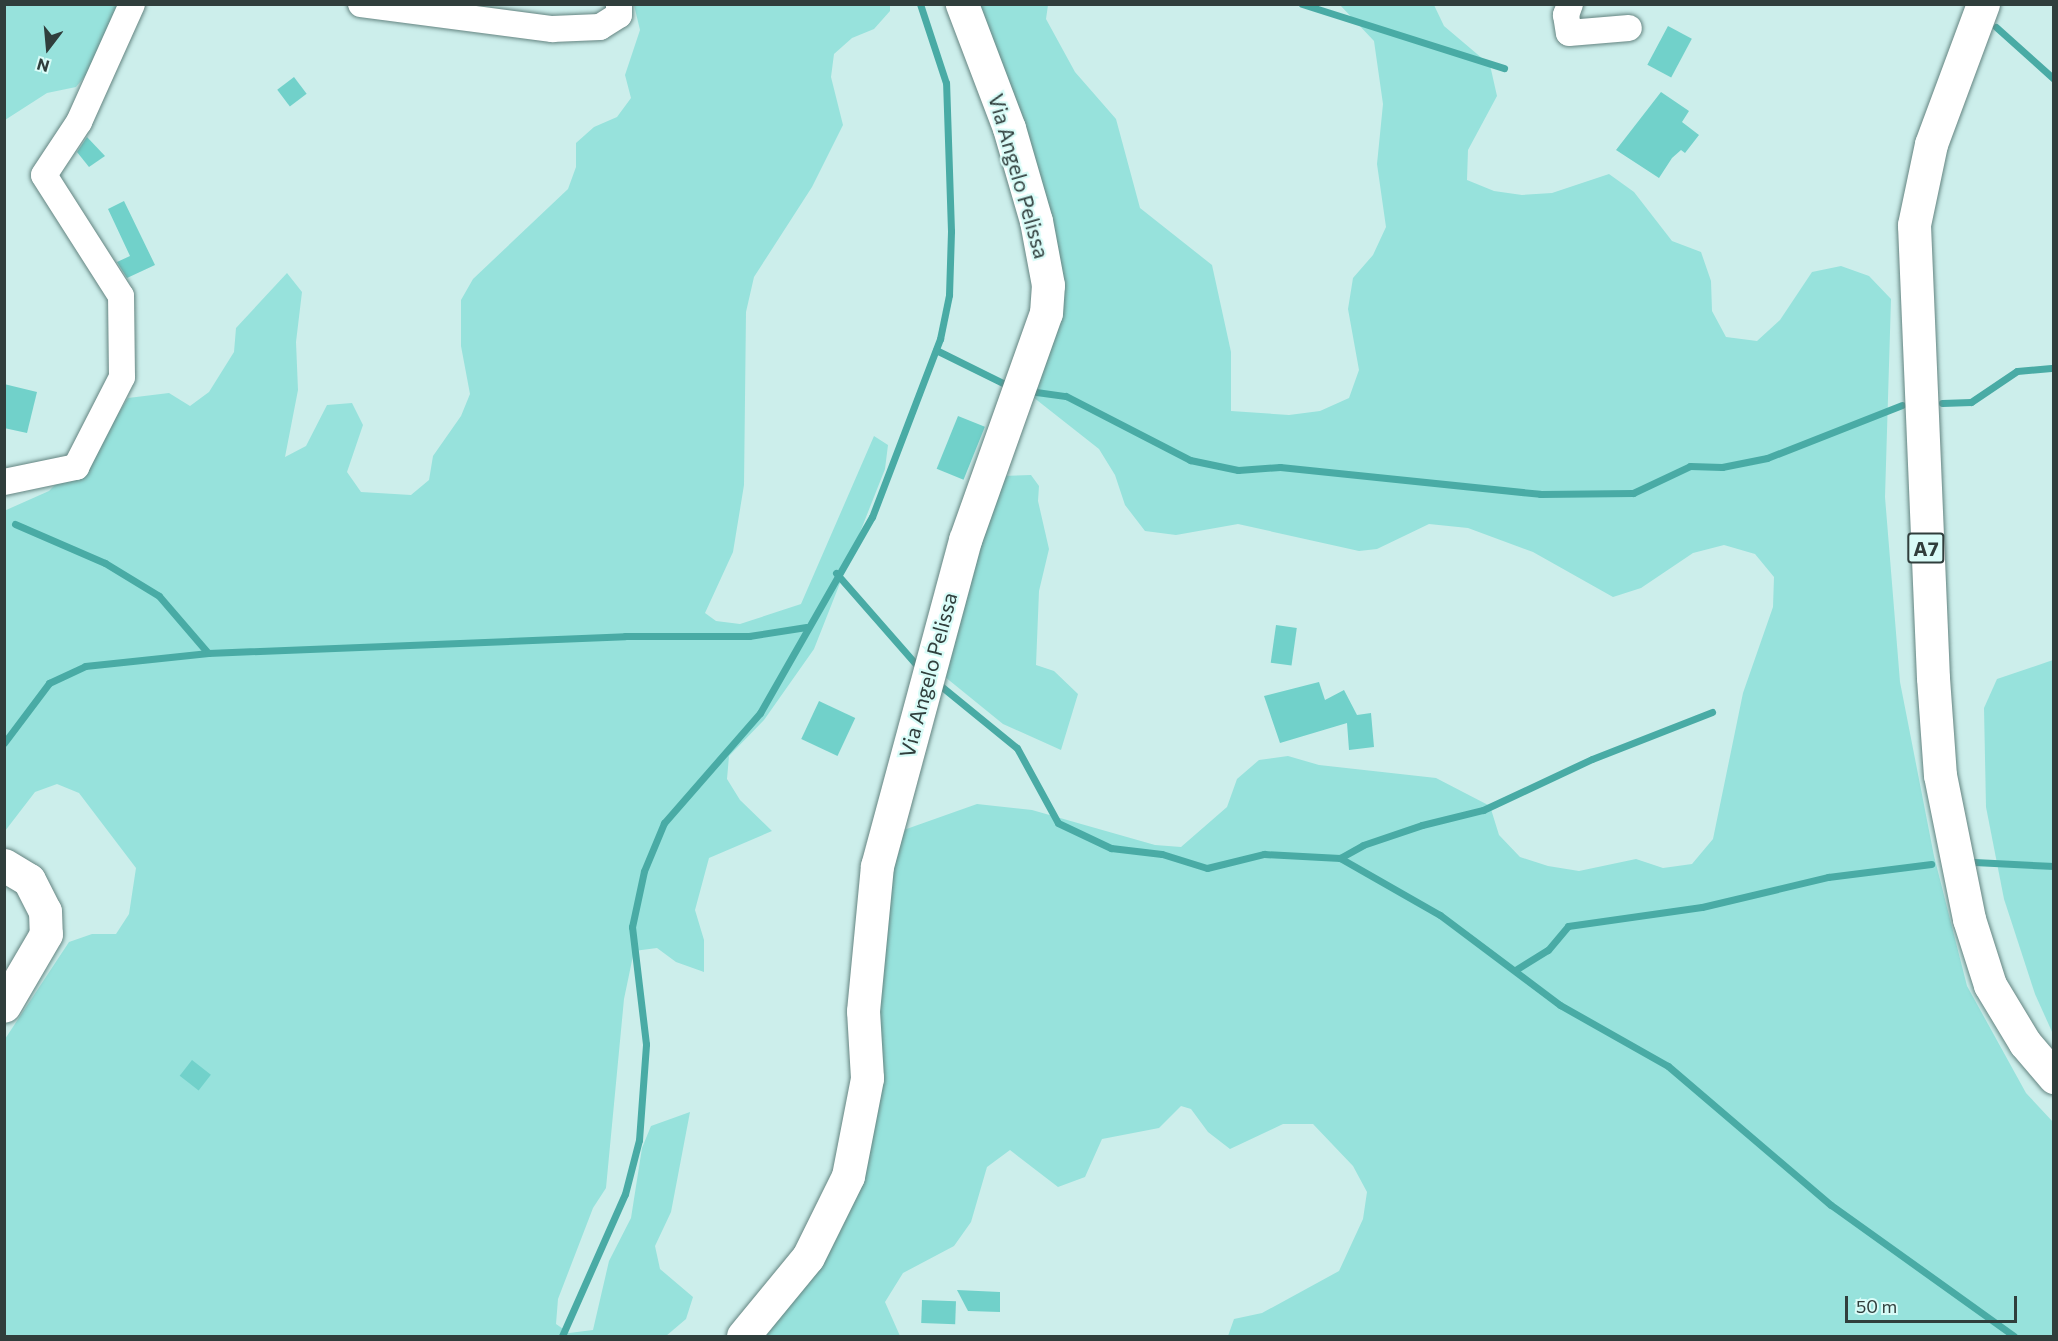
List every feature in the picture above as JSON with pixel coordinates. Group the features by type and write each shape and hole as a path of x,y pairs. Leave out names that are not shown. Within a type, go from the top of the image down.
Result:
{"main road":[{"name":"Via Angelo Pelissa","path":"743,1336 808,1257 848,1176 867,1078 863,1011 877,866 965,540 1046,313 1048,285 1036,221 1009,128 962,4"},
{"name":"A7","path":"1983,4 1931,144 1914,225 1933,678 1940,775 1969,919 1990,985 2025,1043 2054,1077"},
{"path":"4,865 29,880 45,911 46,934 4,1006"}],"street":[{"path":"4,482 76,467 122,377 121,296 44,175 79,122 132,4"},
{"path":"361,4 552,28 600,27 619,15 619,4"},
{"path":"1570,4 1566,15 1569,33 1629,28"}],"shaded area":[{"path":"5,5 123,5 114,12 94,65 76,87 47,93 5,120"},
{"path":"634,5 890,5 890,11 874,29 852,38 834,54 831,77 843,125 812,187 754,277 746,312 744,485 733,552 705,613 716,621 740,624 801,604 874,436 888,445 885,469 814,649 764,720 729,756 727,779 740,800 772,831 709,858 695,910 704,940 704,972 676,962 657,948 634,951 624,999 606,1188 593,1208 558,1299 556,1324 569,1333 593,1330 609,1261 631,1218 642,1148 651,1126 690,1112 671,1212 655,1246 660,1269 693,1297 686,1319 666,1336 5,1336 5,1039 69,942 92,934 116,934 129,914 136,868 79,793 57,784 35,792 5,831 4,511 49,491 107,432 128,398 169,393 190,406 209,392 234,352 236,328 287,273 302,292 296,342 298,390 285,457 306,446 327,405 352,403 363,425 347,472 361,492 411,495 429,480 433,456 461,416 470,394 461,346 461,300 473,279 568,189 576,167 576,143 594,127 617,117 631,98 625,75 640,30"},
{"path":"976,5 1048,5 1046,19 1075,72 1116,119 1140,208 1212,265 1231,352 1231,411 1289,415 1320,411 1349,398 1359,370 1348,309 1353,278 1373,255 1386,227 1377,164 1383,104 1374,41 1340,5 1434,5 1444,26 1490,65 1497,96 1468,150 1467,180 1494,191 1522,195 1552,193 1609,174 1634,192 1672,241 1701,252 1711,281 1712,311 1726,337 1757,341 1780,320 1812,272 1841,266 1869,276 1891,299 1885,497 1900,682 1934,856 1967,986 2026,1093 2053,1122 2053,1336 1228,1336 1234,1319 1262,1313 1339,1271 1363,1219 1367,1192 1353,1166 1313,1124 1283,1124 1230,1149 1208,1132 1191,1109 1181,1106 1159,1128 1102,1139 1085,1177 1058,1187 1010,1150 987,1167 971,1222 954,1246 903,1273 885,1302 900,1336 758,1336 832,1238 876,997 898,832 977,804 1032,810 1155,845 1181,847 1227,807 1237,779 1259,760 1288,756 1319,765 1436,778 1490,806 1499,835 1520,857 1548,866 1579,871 1636,859 1663,868 1692,864 1713,839 1743,693 1773,607 1774,577 1755,554 1724,545 1693,553 1641,588 1613,597 1533,552 1468,528 1429,524 1377,549 1359,551 1238,524 1176,535 1145,531 1125,505 1115,475 1099,449 1033,397 1062,314 1062,269"},
{"path":"1031,475 1039,486 1038,501 1049,549 1039,591 1036,665 1054,671 1078,694 1061,750 1003,724 939,672 1001,476"},
{"path":"2053,660 2053,1034 2035,994 2004,899 1986,807 1984,708 1997,679"}],"building":[{"path":"1668,26 1692,39 1671,78 1647,65"},
{"path":"294,77 307,94 290,106 277,90"},
{"path":"1661,92 1689,111 1682,122 1699,135 1685,153 1681,150 1672,158 1659,178 1616,150"},
{"path":"87,137 105,156 89,167 77,152"},
{"path":"124,201 155,265 127,278 117,262 130,256 108,209"},
{"path":"4,384 37,392 27,433 4,428"},
{"path":"958,416 985,427 964,480 937,469"},
{"path":"1276,625 1297,628 1292,666 1271,663"},
{"path":"1319,682 1325,700 1344,690 1357,715 1371,713 1374,747 1349,750 1347,723 1280,743 1264,696"},
{"path":"819,701 855,718 838,756 801,739"},
{"path":"192,1060 211,1075 199,1091 180,1076"},
{"path":"957,1290 1000,1292 1000,1312 968,1311"},
{"path":"922,1300 956,1301 955,1324 921,1323"}],"waterway":[{"path":"562,1336 625,1194 639,1140 646,1044 632,927 644,871 664,823 760,713 872,517 940,339 949,295 951,231 946,83 920,4"},
{"path":"1302,4 1504,68"},
{"path":"1996,27 2054,79"},
{"path":"936,350 1009,386"},
{"path":"1942,403 1971,402 2017,371 2054,368"},
{"path":"1029,391 1066,396 1190,460 1238,470 1280,467 1540,494 1633,493 1690,466 1722,467 1767,458 1902,405"},
{"path":"15,524 105,563 159,596 208,653"},
{"path":"836,573 920,669"},
{"path":"4,743 49,683 85,666 208,653 625,636 749,636 806,627"},
{"path":"936,682 1017,748 1058,823 1111,848 1162,854 1207,868 1264,854 1340,858 1440,915 1560,1005 1668,1066 1831,1205 2014,1336"},
{"path":"1340,858 1363,845 1422,825 1483,810 1592,759 1712,712"},
{"path":"1974,862 2054,866"},
{"path":"1517,969 1548,950 1568,926 1702,907 1828,877 1931,864"}]}
